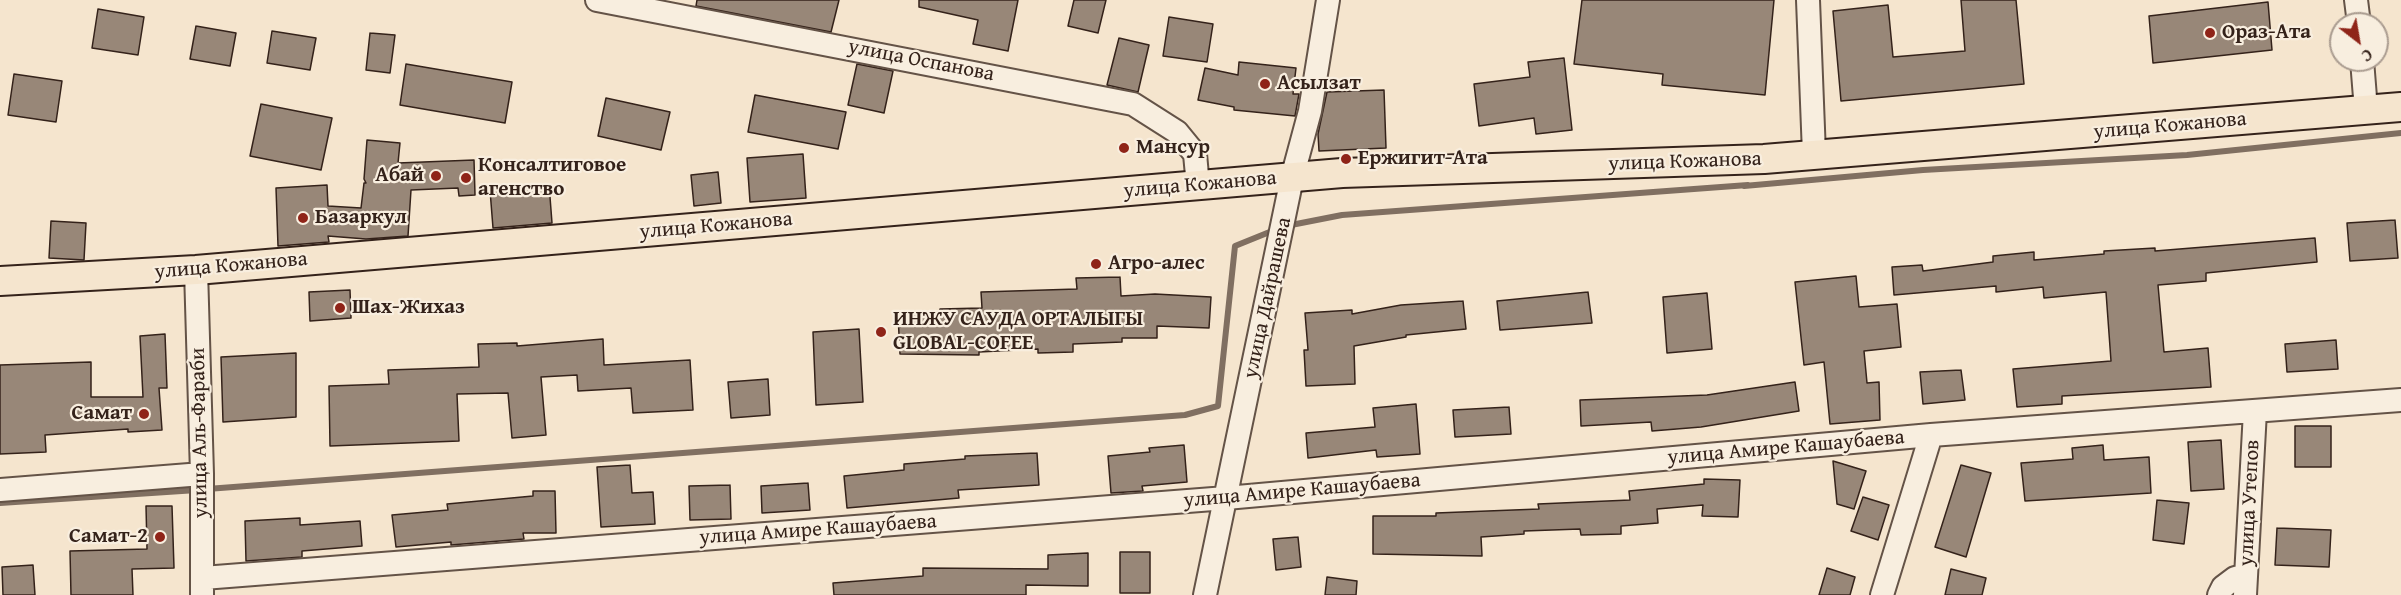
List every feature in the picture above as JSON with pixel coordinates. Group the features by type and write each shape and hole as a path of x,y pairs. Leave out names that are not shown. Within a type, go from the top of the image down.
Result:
{"main road":[{"name":"улица Кожанова","path":"0,281 196,270 1342,173 1764,159 2401,106"}],"street":[{"name":"улица Оспанова","path":"597,0 1133,104 1177,132 1195,154 1198,186"},
{"name":"улица Дайрашева","path":"1205,595 1292,178 1310,111 1328,0"},
{"path":"1808,0 1814,154"},
{"path":"2363,72 2366,110"},
{"name":"улица Аль-Фараби","path":"196,270 202,474 202,586"},
{"name":"улица Амире Кашаубаева","path":"202,586 1931,435 2401,400"},
{"name":"улица Утепов","path":"2246,585 2255,411"},
{"path":"1882,595 1931,435"},
{"path":"0,490 202,474"},
{"path":"2219,595 2223,587 2235,578 2246,585"}],"building":[{"path":"697,0 839,0 831,32 696,6"},
{"path":"919,0 1018,0 1008,51 973,44 978,20 919,7"},
{"path":"1074,0 1106,0 1098,33 1068,26"},
{"path":"1582,0 1774,0 1765,95 1662,85 1663,74 1574,64"},
{"path":"1961,0 2016,0 2024,84 1841,101 1833,11 1888,5 1893,57 1965,51"},
{"name":"Ораз-Ата","path":"2268,2 2272,50 2153,63 2149,16"},
{"path":"98,9 144,17 138,55 92,48"},
{"path":"1169,17 1213,24 1207,62 1163,56"},
{"path":"196,26 236,33 230,66 190,59"},
{"path":"272,31 316,38 310,70 267,63"},
{"path":"370,33 395,35 390,73 366,70"},
{"path":"1119,38 1149,45 1138,92 1107,85"},
{"path":"1564,58 1572,130 1536,134 1534,118 1479,126 1474,84 1530,77 1528,62"},
{"path":"1239,62 1296,68 1293,94 1299,94 1295,116 1234,110 1234,107 1198,100 1205,68 1238,75"},
{"path":"406,64 512,82 505,123 400,105"},
{"path":"857,64 893,71 884,113 848,105"},
{"path":"14,74 62,81 56,122 8,115"},
{"path":"1384,90 1386,148 1319,151 1318,134 1327,92"},
{"path":"755,95 846,112 838,149 748,132"},
{"path":"606,98 670,112 661,150 598,136"},
{"path":"261,104 332,118 321,170 250,156"},
{"path":"367,140 400,143 398,163 474,160 475,195 459,196 458,188 411,190 408,236 366,239 328,236 329,242 278,246 276,188 327,185 328,206 361,208 364,183 366,183 364,179"},
{"path":"803,154 806,198 750,202 747,158"},
{"path":"718,172 721,203 694,206 691,175"},
{"path":"549,184 552,223 493,228 490,190"},
{"path":"2395,220 2398,258 2350,261 2347,223"},
{"path":"51,221 86,223 84,260 49,258"},
{"path":"2315,238 2317,262 2206,273 2206,281 2158,285 2164,352 2208,348 2211,387 2062,396 2062,404 2017,407 2013,369 2111,361 2106,292 2044,298 2043,287 1996,292 1996,286 1894,295 1892,267 1922,265 1923,271 1993,262 1993,256 2034,252 2034,260 2104,254 2104,251 2155,248 2155,251"},
{"path":"1856,276 1859,307 1897,304 1901,347 1864,351 1867,383 1879,382 1880,420 1830,424 1824,362 1804,365 1795,282"},
{"path":"1120,277 1121,296 1155,294 1211,297 1209,328 1157,326 1157,338 1122,338 1122,342 1073,344 1073,352 1038,353 1038,349 979,352 979,355 900,354 898,315 940,313 940,309 982,308 981,292 1077,289 1076,278"},
{"path":"350,290 351,318 310,321 309,292"},
{"path":"1588,292 1592,323 1500,330 1497,301"},
{"path":"1707,293 1712,349 1667,353 1663,297"},
{"path":"1463,301 1466,329 1406,335 1406,337 1354,346 1355,384 1306,386 1304,350 1308,350 1305,313 1352,310 1352,314 1401,305"},
{"path":"859,329 863,402 816,405 813,332"},
{"path":"165,334 167,388 159,388 162,430 128,432 128,429 45,435 46,452 0,454 0,365 91,362 91,397 143,397 140,336"},
{"path":"603,339 604,365 690,360 693,410 633,413 631,388 578,391 577,375 541,377 546,435 512,438 508,393 457,394 459,441 330,446 329,386 389,384 388,370 479,367 478,344 517,343 517,346"},
{"path":"2336,340 2338,369 2287,372 2285,344"},
{"path":"296,353 296,417 223,422 221,357"},
{"path":"1961,370 1965,400 1923,404 1920,372"},
{"path":"768,379 770,415 731,418 728,382"},
{"path":"1795,382 1799,411 1701,427 1652,431 1651,422 1581,426 1580,400 1707,395"},
{"path":"1416,404 1420,454 1377,457 1376,450 1308,458 1306,433 1375,427 1373,408"},
{"path":"1509,407 1511,434 1455,437 1453,410"},
{"path":"2295,426 2331,426 2331,467 2295,467"},
{"path":"2221,440 2224,489 2191,491 2188,442"},
{"path":"1184,445 1187,482 1142,486 1143,491 1111,493 1108,456 1150,452 1149,448"},
{"path":"2103,445 2104,460 2149,457 2151,493 2025,501 2021,463 2073,459 2072,448"},
{"path":"1037,453 1039,485 958,490 959,498 847,508 844,476 904,470 904,464 965,459 965,456"},
{"path":"1833,461 1866,471 1854,509 1837,504"},
{"path":"630,465 632,493 653,492 655,524 601,527 597,467"},
{"path":"1961,465 1991,473 1966,557 1935,547"},
{"path":"1704,479 1740,480 1738,517 1702,516 1703,505 1657,509 1658,523 1621,526 1621,534 1581,535 1580,529 1524,531 1524,534 1481,537 1482,556 1373,554 1373,516 1436,516 1436,513 1539,509 1538,504 1630,500 1629,491 1704,484"},
{"path":"808,483 810,510 762,513 761,486"},
{"path":"730,485 731,519 690,520 689,486"},
{"path":"533,491 555,491 556,533 523,533 524,539 396,547 392,515 448,510 447,504 533,496"},
{"path":"1863,497 1889,505 1878,540 1851,531"},
{"path":"2157,500 2189,503 2184,544 2153,540"},
{"path":"146,506 172,506 174,568 132,569 133,595 71,595 70,551 147,549"},
{"path":"300,518 300,525 360,521 362,546 302,551 302,557 246,561 245,521"},
{"path":"2277,528 2331,530 2329,567 2275,565"},
{"path":"1298,537 1301,567 1276,570 1273,539"},
{"path":"1120,552 1150,552 1150,593 1120,593"},
{"path":"1088,553 1088,586 1026,585 1026,595 834,595 833,583 923,576 923,568 1048,569 1048,555"},
{"path":"33,565 35,595 3,595 2,567"},
{"path":"1827,568 1855,577 1850,595 1819,595"},
{"path":"1951,569 1986,578 1982,595 1945,595"},
{"path":"1327,577 1357,581 1356,595 1325,595"}],"waterway":[{"path":"1744,186 1923,170 2187,155 2401,133"},
{"path":"1286,226 1342,215 1748,185"},
{"path":"207,489 1185,415 1218,406 1235,246 1277,229"},
{"path":"0,503 197,490"}],"place":[{"name":"Ораз-Ата","path":"2210,33"},
{"name":"Асылзат","path":"1265,84"},
{"name":"Мансур","path":"1124,148"},
{"name":"Ержигит-Ата","path":"1346,159"},
{"name":"Абай","path":"436,176"},
{"name":"Консалтиговое агенство","path":"466,178"},
{"name":"Базаркул","path":"303,218"},
{"name":"Агро-алес","path":"1096,264"},
{"name":"Шах-Жихаз","path":"340,308"},
{"name":"ИНЖУ САУДА ОРТАЛЫГЫ GLOBAL-COFEE","path":"881,332"},
{"name":"Самат","path":"144,414"},
{"name":"Самат-2","path":"160,537"}]}
